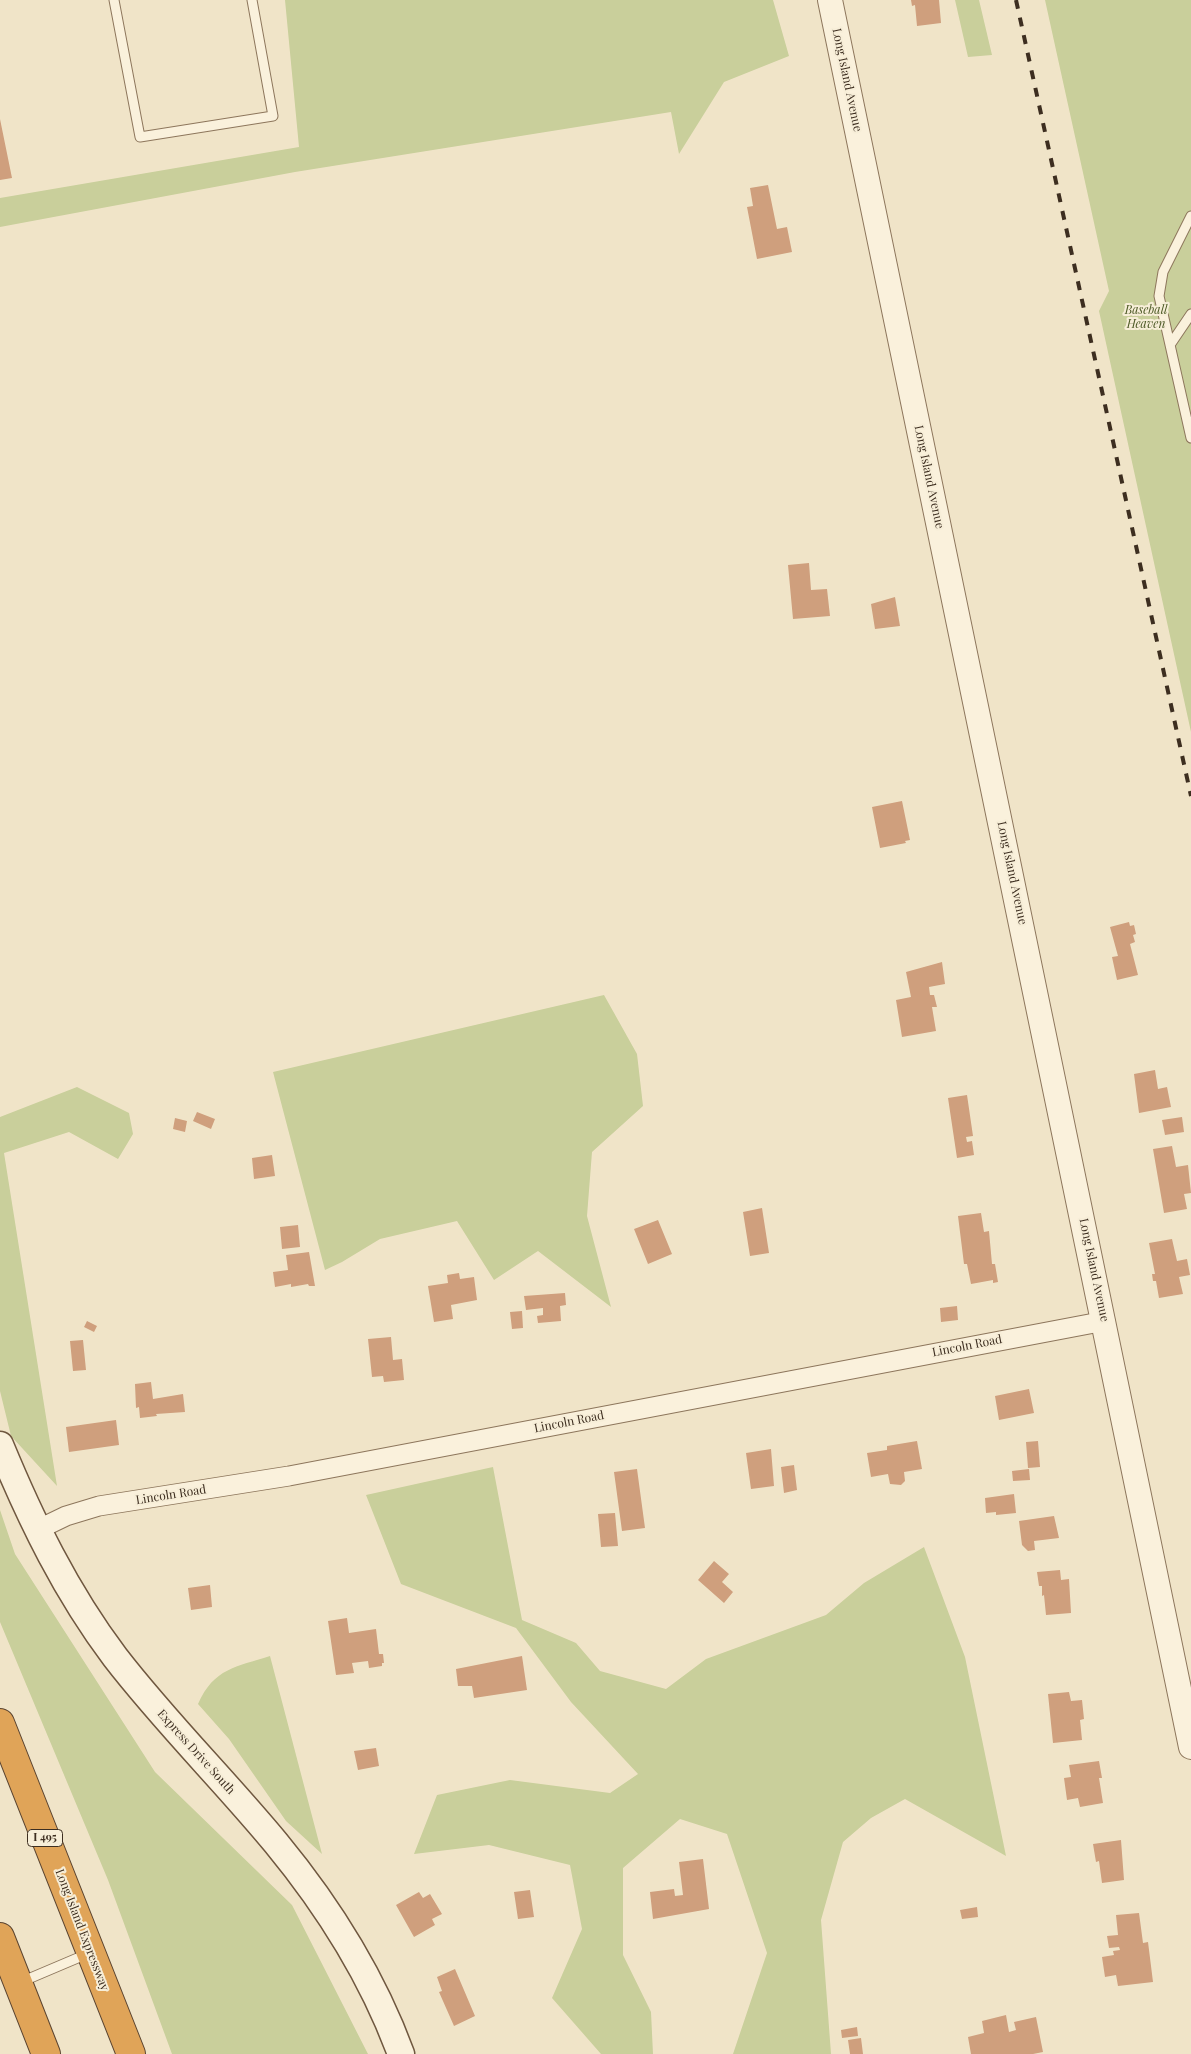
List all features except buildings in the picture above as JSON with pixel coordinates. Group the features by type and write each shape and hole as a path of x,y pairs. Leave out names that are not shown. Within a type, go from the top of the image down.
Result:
{"highway":[{"name":"Long Island Expressway","path":"0,1723 131,2054"},
{"path":"0,1937 46,2054"}],"main road":[{"name":"Express Drive South","path":"0,1445 37,1530 74,1598 116,1658 162,1714 272,1838 320,1902 363,1972 401,2054"}],"street":[{"name":"Long Island Avenue","path":"830,0 1191,1747"},
{"name":"Lincoln Road","path":"37,1530 66,1516 99,1506 290,1476 1104,1321"}],"lane":[{"path":"114,0 140,137 273,116 252,0"},
{"path":"1191,216 1163,272 1159,296 1191,438"},
{"path":"1170,346 1191,314"},
{"path":"18,1983 91,1953"}],"green space":[{"path":"285,0 773,0 789,56 724,82 679,154 671,112 295,172 0,227 0,198 299,147"},
{"path":"955,0 979,0 992,55 968,57"},
{"name":"Baseball Heaven","path":"1045,0 1191,0 1191,732 1099,311 1109,291"},
{"path":"604,995 637,1054 643,1106 592,1152 587,1216 611,1307 538,1251 494,1280 457,1221 380,1239 325,1270 273,1072"},
{"path":"77,1087 129,1113 133,1134 118,1159 69,1132 4,1153 57,1486 11,1436 0,1391 0,1117"},
{"path":"493,1467 522,1620 576,1643 600,1671 666,1689 706,1659 826,1615 864,1583 924,1547 965,1657 1006,1856 905,1799 871,1818 843,1842 821,1920 831,2054 733,2054 767,1953 727,1834 680,1819 623,1868 623,1955 651,2012 653,2054 601,2054 552,1998 582,1929 570,1865 489,1845 414,1854 437,1795 510,1780 610,1793 638,1774 571,1702 516,1628 401,1584 366,1495"},
{"path":"0,1510 15,1554 155,1772 292,1905 368,2054 172,2054 108,1880 0,1622"},
{"path":"270,1656 322,1854 286,1821 229,1739 198,1704 204,1692 219,1676 236,1667"}],"railway":[{"path":"1016,0 1191,796"}]}
